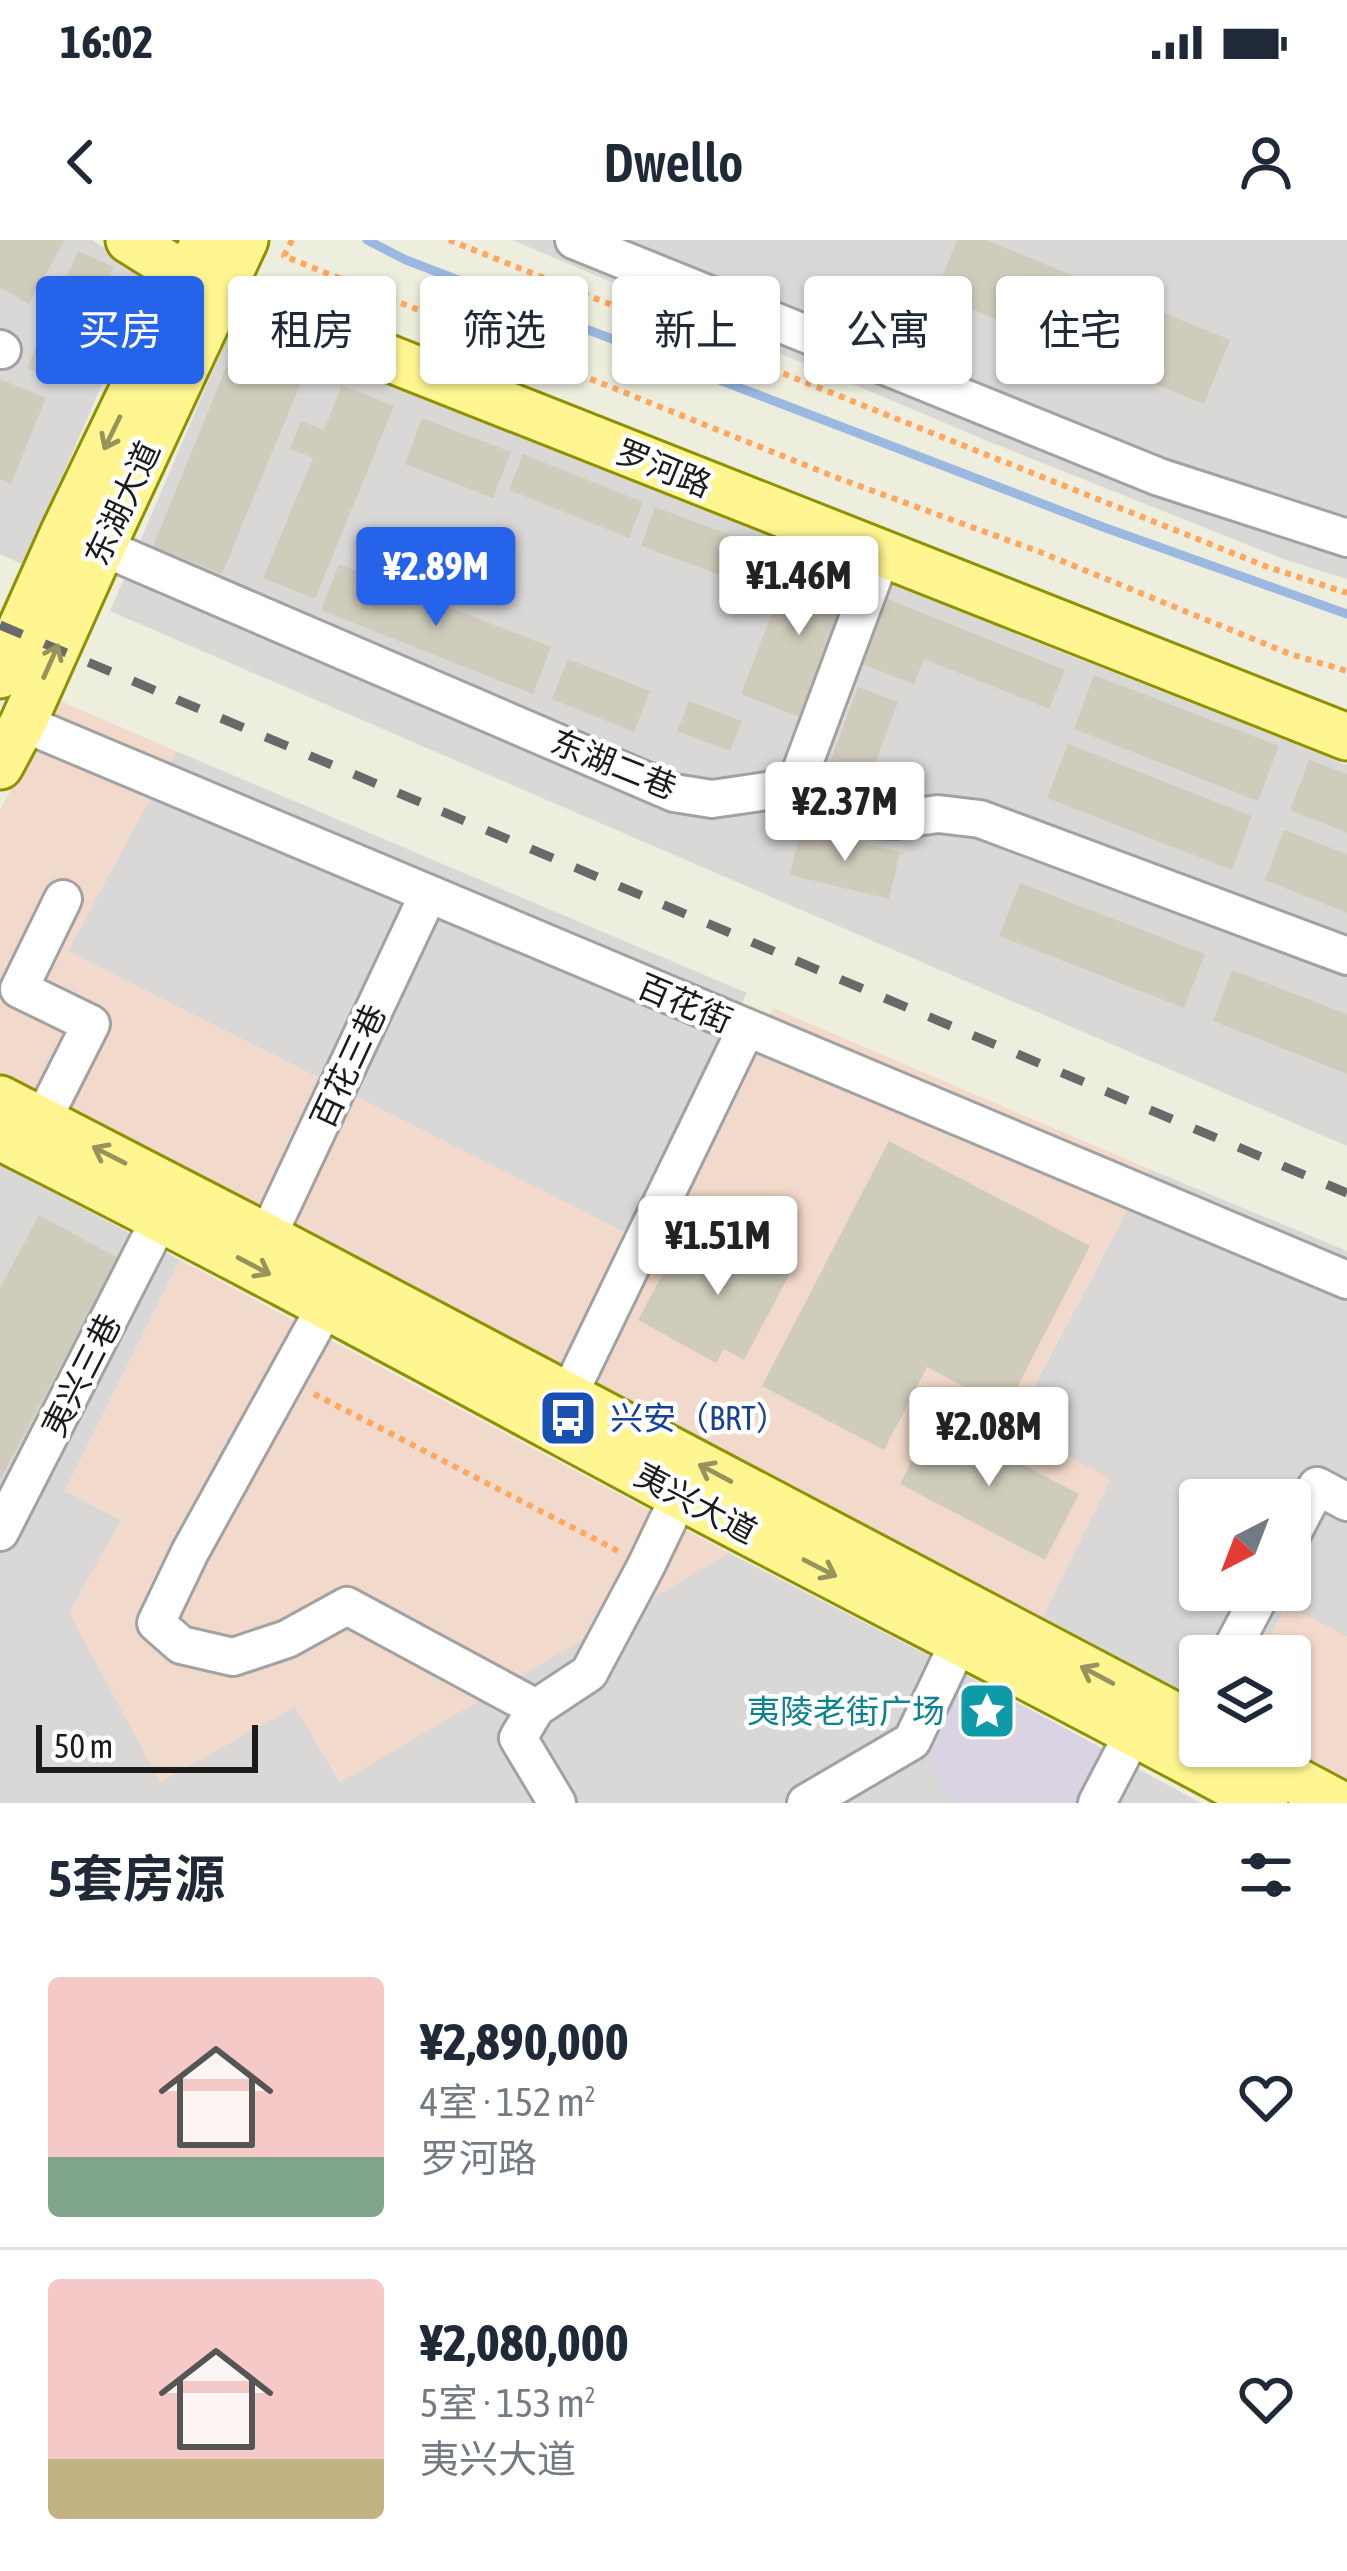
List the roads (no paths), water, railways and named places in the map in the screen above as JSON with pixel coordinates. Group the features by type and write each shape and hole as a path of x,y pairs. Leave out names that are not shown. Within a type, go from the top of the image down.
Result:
{"main road":[{"name":"罗河路","path":"128,240 219,258 1345,730"},
{"name":"罗河路","path":"219,258 882,554 1345,730"},
{"name":"东湖大道","path":"0,766 102,547 219,258"},
{"name":"东湖大道","path":"0,675 64,532 219,258"},
{"name":"夷兴大道","path":"0,1099 21,1129 161,1217 1264,1803"},
{"name":"夷兴大道","path":"21,1129 267,1237 1179,1714"},
{"name":"夷兴大道","path":"1275,1767 1338,1803"}],"street":[{"path":"574,240 1159,477 1347,538"},
{"name":"东湖二巷","path":"102,547 674,793 712,799 795,788"},
{"path":"882,554 795,788 868,819 938,814 980,819 1347,956"},
{"name":"百花街","path":"23,723 1347,1280"},
{"name":"百花三巷","path":"267,1237 428,895"},
{"path":"21,1129 91,1024 20,989 63,899"},
{"path":"568,1396 746,1029"},
{"name":"夷兴三巷","path":"0,1532 161,1217"},
{"path":"328,1304 156,1622 181,1645 232,1657 287,1639 347,1606 536,1708"},
{"path":"1311,1498 1317,1486 1347,1502"},
{"path":"557,1803 518,1738 536,1708 590,1673 680,1496"},
{"path":"806,1803 912,1742 960,1640"},
{"path":"1097,1803 1134,1732"}],"waterway":[{"path":"367,240 406,260 1103,527 1347,614"}],"railway":[{"path":"0,625 1347,1193"}],"place":[{"name":"兴安（BRT）","path":"568,1418"},
{"name":"夷陵老街广场","path":"987,1711"}]}
